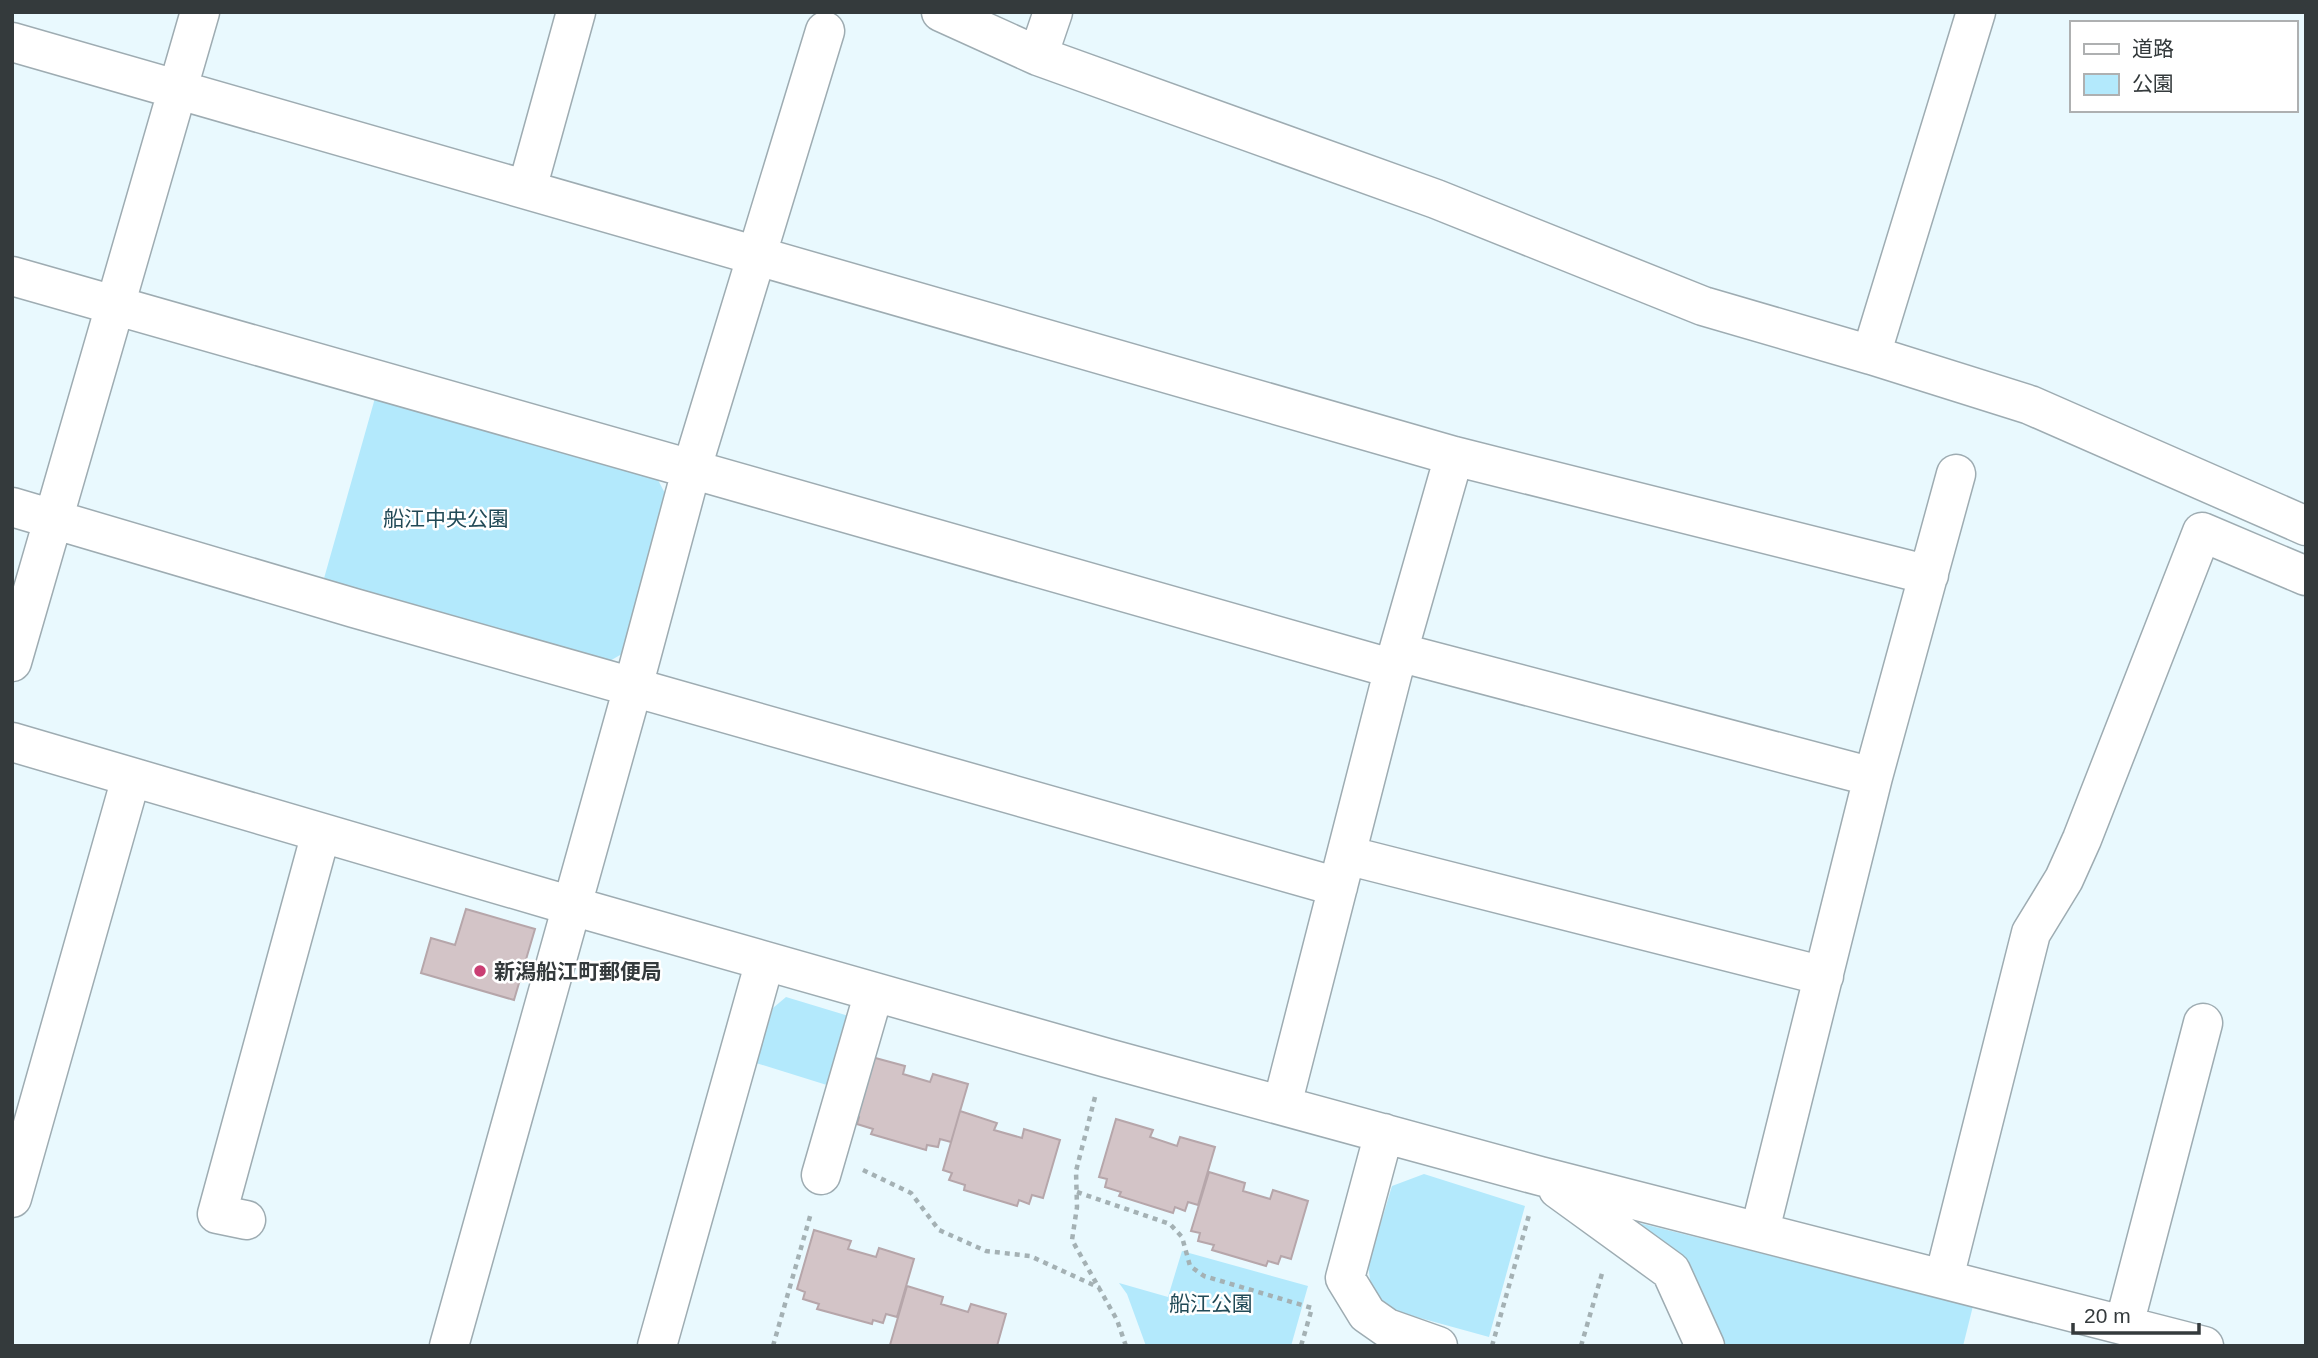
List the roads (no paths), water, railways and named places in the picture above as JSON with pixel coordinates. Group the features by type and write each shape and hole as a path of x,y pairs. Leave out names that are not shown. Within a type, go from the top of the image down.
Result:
{"street":[{"path":"12,662 200,12"},
{"path":"527,189 576,12"},
{"path":"941,12 1038,56 1436,199 1703,306 2030,405 2306,526"},
{"path":"1038,56 1053,12"},
{"path":"1871,355 1976,12"},
{"path":"449,1346 691,471 825,31"},
{"path":"12,42 1454,456 1929,575"},
{"path":"12,276 691,471 1396,661 1873,777"},
{"path":"1282,1105 1396,661 1454,456"},
{"path":"1759,1230 1873,777 1955,474"},
{"path":"12,507 633,687 1342,871 1824,976"},
{"path":"1944,1278 2031,933 2064,879 2082,839 2202,533 2306,576"},
{"path":"12,742 572,906 1107,1058 1540,1175 2204,1346"},
{"path":"12,1198 131,778"},
{"path":"246,1220 217,1214 321,833"},
{"path":"657,1346 765,961"},
{"path":"821,1175 874,992"},
{"path":"2124,1325 2203,1023"},
{"path":"1384,1133 1345,1278 1367,1314 1387,1328 1438,1346"},
{"path":"1540,1175 1671,1271 1705,1346"}],"place":[{"name":"新潟船江町郵便局","path":"480,971"}],"park label":[{"name":"船江中央公園","path":"446,518"},
{"name":"船江公園","path":"1211,1303"}]}
